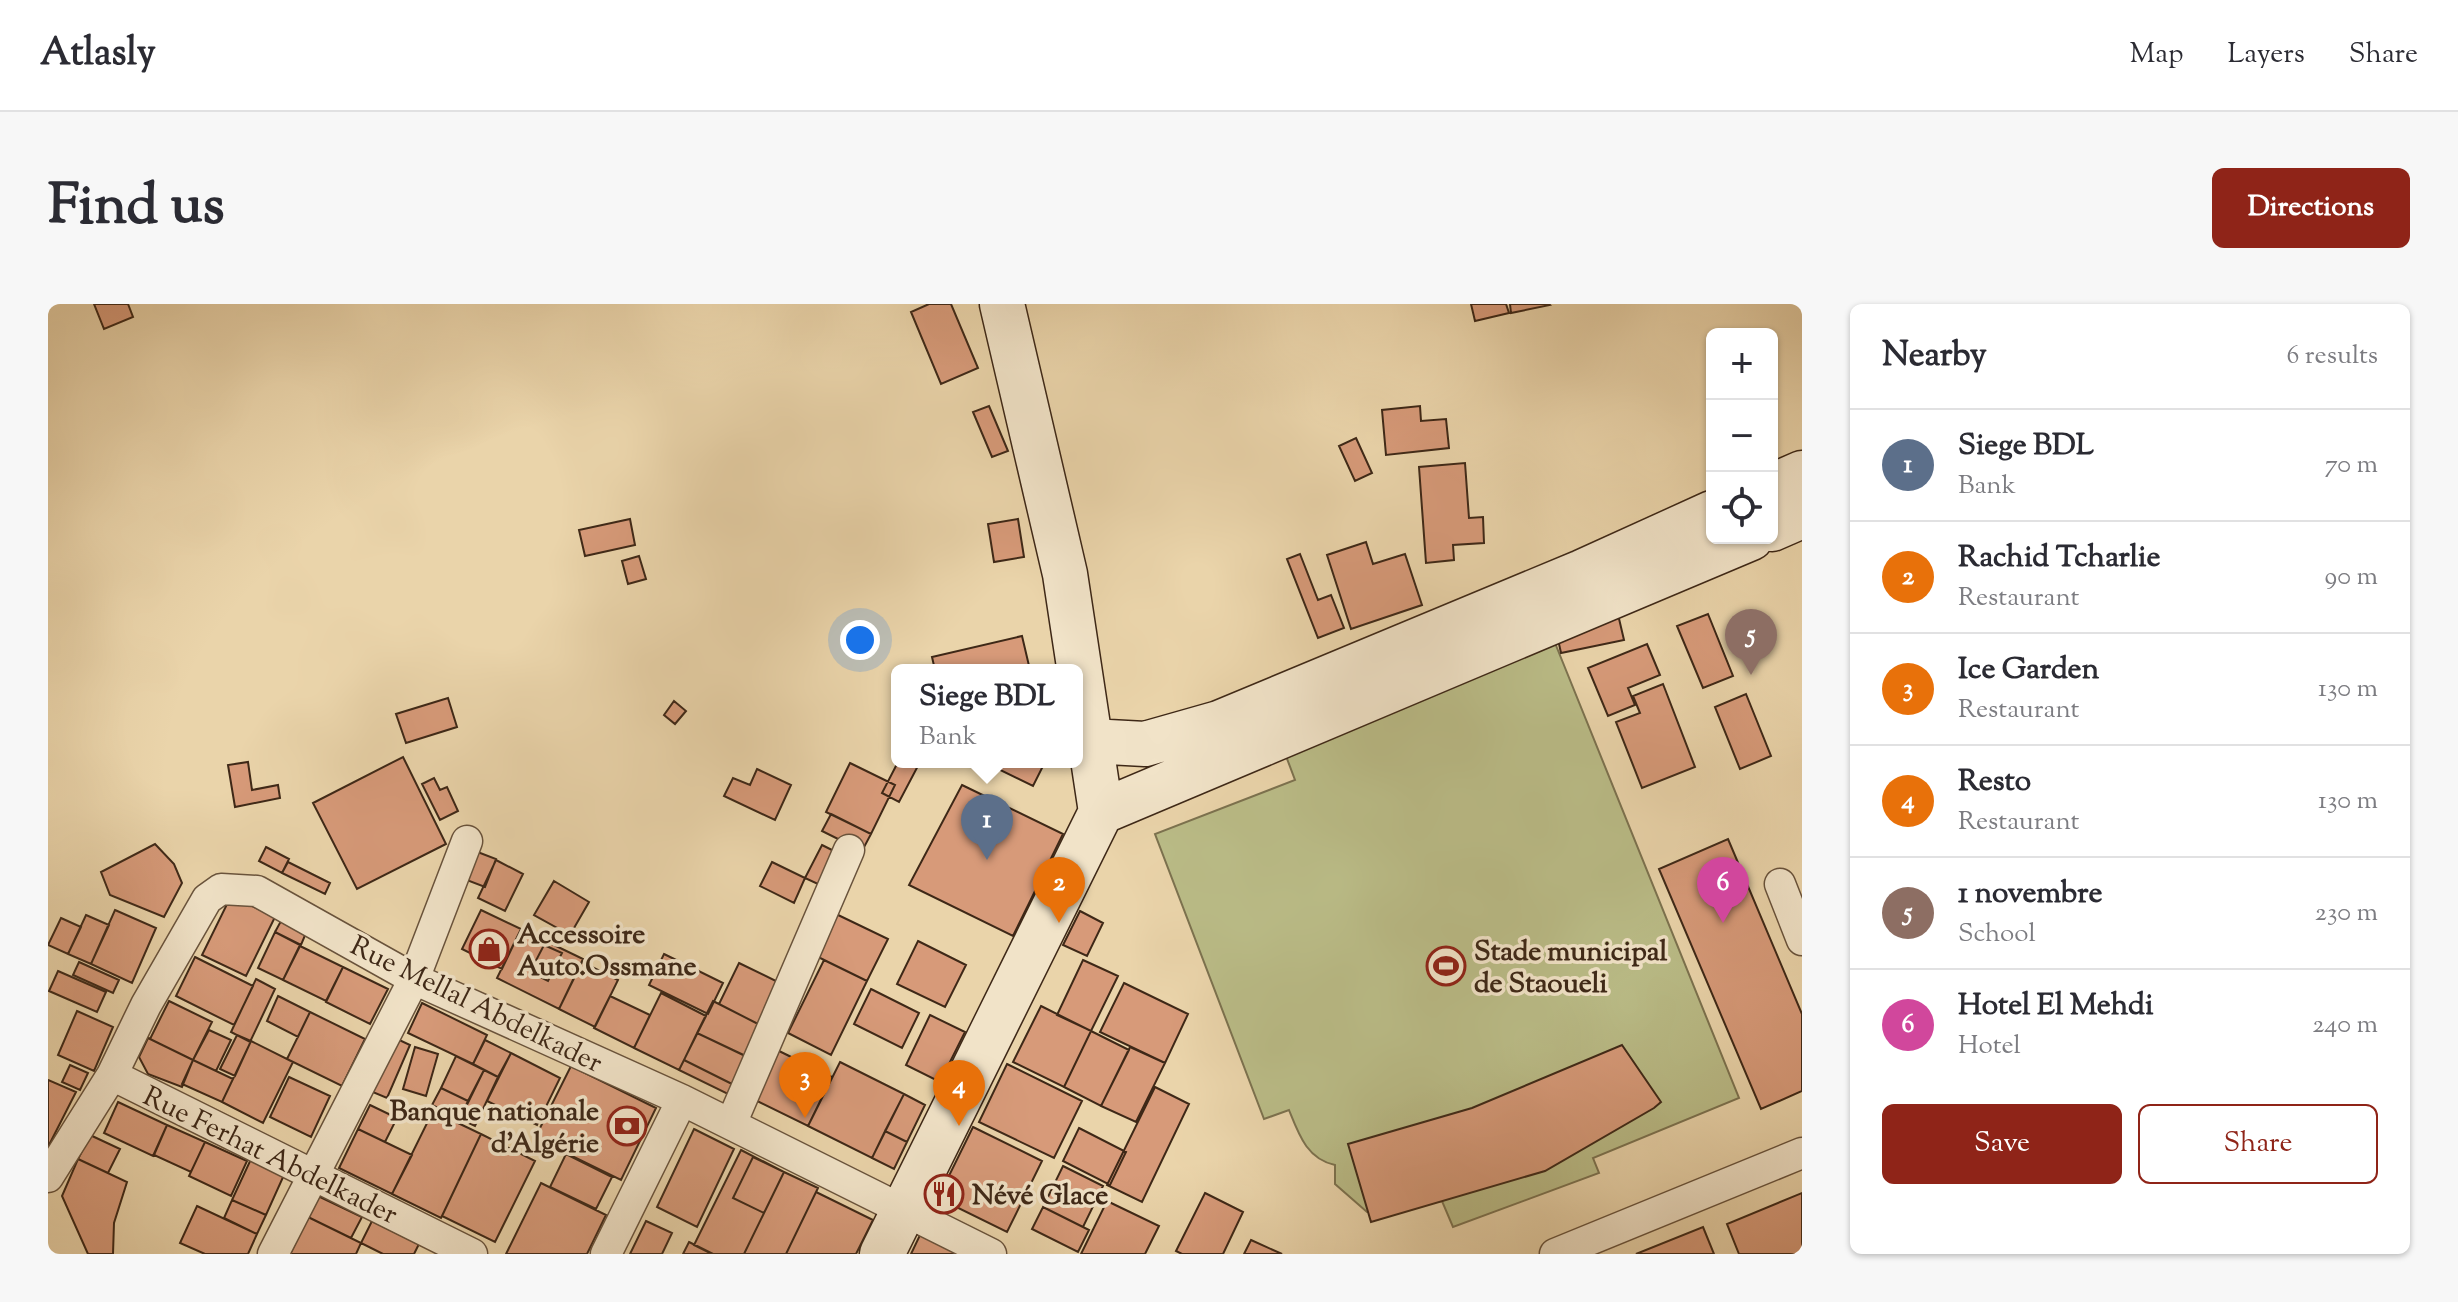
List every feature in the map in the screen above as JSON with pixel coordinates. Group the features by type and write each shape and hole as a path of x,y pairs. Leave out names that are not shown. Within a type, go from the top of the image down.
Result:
{"main road":[{"path":"1002,304 1065,574 1078,664"},
{"path":"1778,483 1802,473"},
{"path":"1090,741 1145,744 1219,723 1582,572 1706,516"},
{"path":"1778,526 1802,516"},
{"path":"1101,812 1737,544"},
{"path":"882,1254 1101,812 1083,694"}],"street":[{"path":"273,1254 414,979 467,841"},
{"path":"731,1124 849,850"},
{"path":"1780,884 1802,940"},
{"name":"Rue Mellal Abdelkader","path":"48,1177 112,1075 146,1005 207,899 221,889 257,891 414,979 682,1100 991,1254"},
{"name":"Rue Ferhat Abdelkader","path":"112,1075 472,1254"},
{"path":"606,1254 682,1100"},
{"path":"1563,1252 1802,1153"}],"green space":[{"name":"Stade municipal de Staoueli","path":"1555,643 1739,1098 1593,1158 1599,1173 1453,1227 1442,1201 1367,1212 1335,1184 1335,1165 1317,1157 1305,1145 1289,1110 1264,1119 1155,834 1295,780 1286,756"}],"building":[{"path":"94,304 128,304 133,317 104,329"},
{"path":"929,304 951,304 978,368 941,384 911,312"},
{"path":"1471,304 1506,304 1509,313 1475,321"},
{"path":"1510,304 1549,304 1550,305 1511,313"},
{"path":"989,406 1008,451 992,457 973,412"},
{"path":"1420,406 1421,421 1446,419 1449,448 1386,455 1382,410"},
{"path":"1356,438 1372,473 1355,481 1339,446"},
{"path":"1465,463 1469,518 1483,517 1484,543 1453,545 1454,560 1426,563 1419,467"},
{"path":"630,519 635,545 585,556 579,530"},
{"path":"1018,519 1024,557 994,562 988,524"},
{"path":"1366,542 1373,564 1405,554 1422,605 1351,629 1327,555"},
{"path":"1300,554 1318,600 1331,595 1344,628 1318,638 1287,559"},
{"path":"639,556 646,579 628,584 622,561"},
{"path":"1613,593 1624,640 1561,653 1551,607"},
{"path":"1708,614 1733,676 1703,688 1677,626"},
{"path":"1022,636 1029,664 934,664 932,657"},
{"path":"1647,644 1660,675 1628,688 1635,705 1608,716 1588,668"},
{"path":"1663,684 1695,767 1642,788 1616,722 1640,713 1633,696"},
{"path":"1746,694 1771,756 1740,769 1715,707"},
{"path":"448,698 457,727 406,743 396,714"},
{"path":"674,701 686,711 675,724 664,715"},
{"path":"403,757 446,844 357,889 313,803"},
{"path":"248,762 252,790 278,785 280,798 235,807 228,765"},
{"path":"850,763 895,785 871,834 826,812"},
{"path":"895,768 917,768 899,802 882,793"},
{"path":"996,768 1042,768 1033,786"},
{"path":"757,769 791,785 775,820 724,796 733,778 750,785"},
{"path":"434,778 440,790 447,787 458,811 440,820 422,784"},
{"path":"962,785 1063,834 1013,936 909,885"},
{"path":"831,814 871,834 862,851 822,831"},
{"path":"1728,839 1802,1014 1802,1091 1761,1109 1659,869"},
{"path":"155,844 174,864 182,883 164,917 110,895 101,872"},
{"path":"822,845 836,852 820,885 805,878"},
{"path":"266,847 289,859 282,873 259,861"},
{"path":"475,851 496,859 485,887 464,879"},
{"path":"496,860 523,874 505,911 478,898"},
{"path":"288,862 330,883 325,894 282,873"},
{"path":"772,862 805,878 794,903 760,886"},
{"path":"554,881 589,902 570,935 534,915"},
{"path":"231,896 275,917 246,976 202,955"},
{"path":"115,910 156,928 132,983 91,964"},
{"path":"481,910 521,929 502,969 462,949"},
{"path":"1080,911 1103,923 1087,956 1063,945"},
{"path":"836,914 888,939 867,981 816,956"},
{"path":"86,915 109,925 91,964 68,954"},
{"path":"61,918 81,927 68,954 48,945"},
{"path":"281,921 306,933 301,945 275,932"},
{"path":"521,929 583,959 559,1009 497,978"},
{"path":"275,932 300,945 283,980 258,968"},
{"path":"918,941 966,965 945,1007 897,984"},
{"path":"544,945 562,953 548,981 530,972"},
{"path":"300,946 343,967 326,1001 283,980"},
{"path":"664,954 723,983 708,1014 649,985"},
{"path":"195,957 253,986 234,1025 176,996"},
{"path":"824,960 867,981 831,1055 788,1033"},
{"path":"1083,960 1118,976 1091,1031 1057,1015"},
{"path":"79,962 119,980 113,993 73,975"},
{"path":"582,962 618,980 595,1027 559,1009"},
{"path":"739,963 782,984 762,1026 719,1004"},
{"path":"343,967 388,989 370,1024 326,1002"},
{"path":"58,971 106,992 97,1012 49,991"},
{"path":"256,979 275,989 250,1042 231,1032"},
{"path":"1124,983 1188,1014 1165,1063 1100,1032"},
{"path":"871,989 919,1013 902,1048 854,1024"},
{"path":"661,993 706,1016 679,1070 634,1048"},
{"path":"278,996 310,1012 298,1037 267,1021"},
{"path":"610,996 650,1015 634,1048 594,1028"},
{"path":"169,1001 212,1022 193,1060 150,1039"},
{"path":"713,1001 762,1026 747,1057 697,1033"},
{"path":"422,1003 487,1035 473,1064 408,1033"},
{"path":"1041,1006 1091,1031 1064,1087 1013,1062"},
{"path":"77,1011 113,1027 94,1071 58,1055"},
{"path":"310,1012 365,1039 342,1086 287,1059"},
{"path":"930,1015 965,1032 940,1082 906,1065"},
{"path":"209,1030 231,1040 216,1071 193,1060"},
{"path":"380,1031 410,1045 387,1098 356,1085"},
{"path":"1091,1031 1129,1050 1101,1106 1064,1087"},
{"path":"697,1033 750,1058 736,1086 684,1060"},
{"path":"237,1035 251,1041 235,1076 220,1069"},
{"path":"148,1038 193,1060 182,1087 148,1074 139,1057"},
{"path":"485,1040 511,1053 498,1077 473,1064"},
{"path":"251,1041 293,1062 263,1123 222,1102"},
{"path":"1622,1045 1661,1102 1654,1108 1545,1171 1371,1222 1348,1144 1472,1108"},
{"path":"415,1047 438,1054 426,1096 403,1089"},
{"path":"1130,1047 1165,1063 1136,1122 1101,1106"},
{"path":"777,1050 832,1077 808,1126 753,1099"},
{"path":"511,1053 560,1078 537,1125 487,1101"},
{"path":"456,1056 484,1070 468,1101 441,1088"},
{"path":"193,1060 233,1079 222,1102 182,1084"},
{"path":"684,1060 736,1086 732,1096 679,1070"},
{"path":"840,1062 904,1094 872,1158 808,1126"},
{"path":"1007,1064 1082,1101 1054,1158 979,1122"},
{"path":"70,1065 88,1073 80,1090 62,1082"},
{"path":"571,1066 656,1108 621,1180 535,1138"},
{"path":"484,1070 498,1077 475,1126 460,1119"},
{"path":"289,1077 330,1096 311,1137 270,1117"},
{"path":"48,1080 76,1092 48,1147"},
{"path":"1155,1087 1189,1104 1142,1202 1107,1185"},
{"path":"441,1088 468,1101 460,1119 432,1105"},
{"path":"904,1094 925,1105 907,1142 885,1131"},
{"path":"118,1102 167,1125 153,1156 104,1133"},
{"path":"370,1105 397,1118 385,1142 358,1129"},
{"path":"433,1111 481,1134 441,1218 392,1194"},
{"path":"167,1125 205,1142 191,1172 154,1155"},
{"path":"973,1127 1042,1161 1007,1232 938,1198"},
{"path":"1079,1128 1126,1152 1110,1185 1063,1161"},
{"path":"358,1129 412,1155 392,1194 339,1168"},
{"path":"694,1129 734,1149 697,1227 657,1207"},
{"path":"885,1131 907,1142 894,1169 872,1158"},
{"path":"481,1134 535,1161 495,1242 442,1216"},
{"path":"90,1135 120,1149 108,1173 78,1159"},
{"path":"205,1142 247,1161 231,1196 189,1176"},
{"path":"741,1150 784,1172 744,1254 712,1254 694,1245"},
{"path":"566,1154 612,1177 596,1209 550,1187"},
{"path":"753,1157 784,1172 764,1213 733,1198"},
{"path":"78,1159 127,1182 114,1223 113,1254 88,1254 62,1196"},
{"path":"251,1159 284,1175 266,1215 232,1200"},
{"path":"1063,1166 1103,1186 1083,1227 1043,1207"},
{"path":"784,1172 818,1188 786,1254 744,1254"},
{"path":"541,1183 606,1215 587,1254 506,1254"},
{"path":"816,1192 873,1220 856,1254 786,1254"},
{"path":"1205,1193 1243,1212 1223,1254 1182,1254 1176,1251"},
{"path":"1802,1193 1802,1254 1739,1254 1727,1224"},
{"path":"318,1196 362,1217 351,1238 308,1217"},
{"path":"232,1200 266,1215 257,1234 224,1218"},
{"path":"1107,1201 1159,1226 1145,1254 1081,1254"},
{"path":"197,1206 257,1234 248,1254 205,1254 180,1243"},
{"path":"1043,1207 1089,1230 1078,1252 1032,1229"},
{"path":"308,1217 361,1243 356,1254 290,1254"},
{"path":"372,1221 419,1244 414,1254 383,1254 361,1243"},
{"path":"646,1221 672,1233 662,1254 630,1254"},
{"path":"1703,1227 1714,1254 1636,1254"},
{"path":"920,1235 958,1254 911,1254"},
{"path":"1251,1240 1282,1254 1244,1254"},
{"path":"689,1242 713,1254 683,1254"}],"place":[{"name":"1 novembre","path":"1751,675"},
{"name":"Siege BDL","path":"987,860"},
{"name":"Rachid Tcharlie","path":"1059,923"},
{"name":"Hotel El Mehdi","path":"1723,923"},
{"name":"Accessoire Auto.Ossmane","path":"489,949"},
{"name":"Stade municipal de Staoueli","path":"1446,966"},
{"name":"Ice Garden","path":"805,1118"},
{"name":"Banque nationale d'Algérie","path":"627,1126"},
{"name":"Resto","path":"959,1126"},
{"name":"Névé Glace","path":"944,1194"}]}
